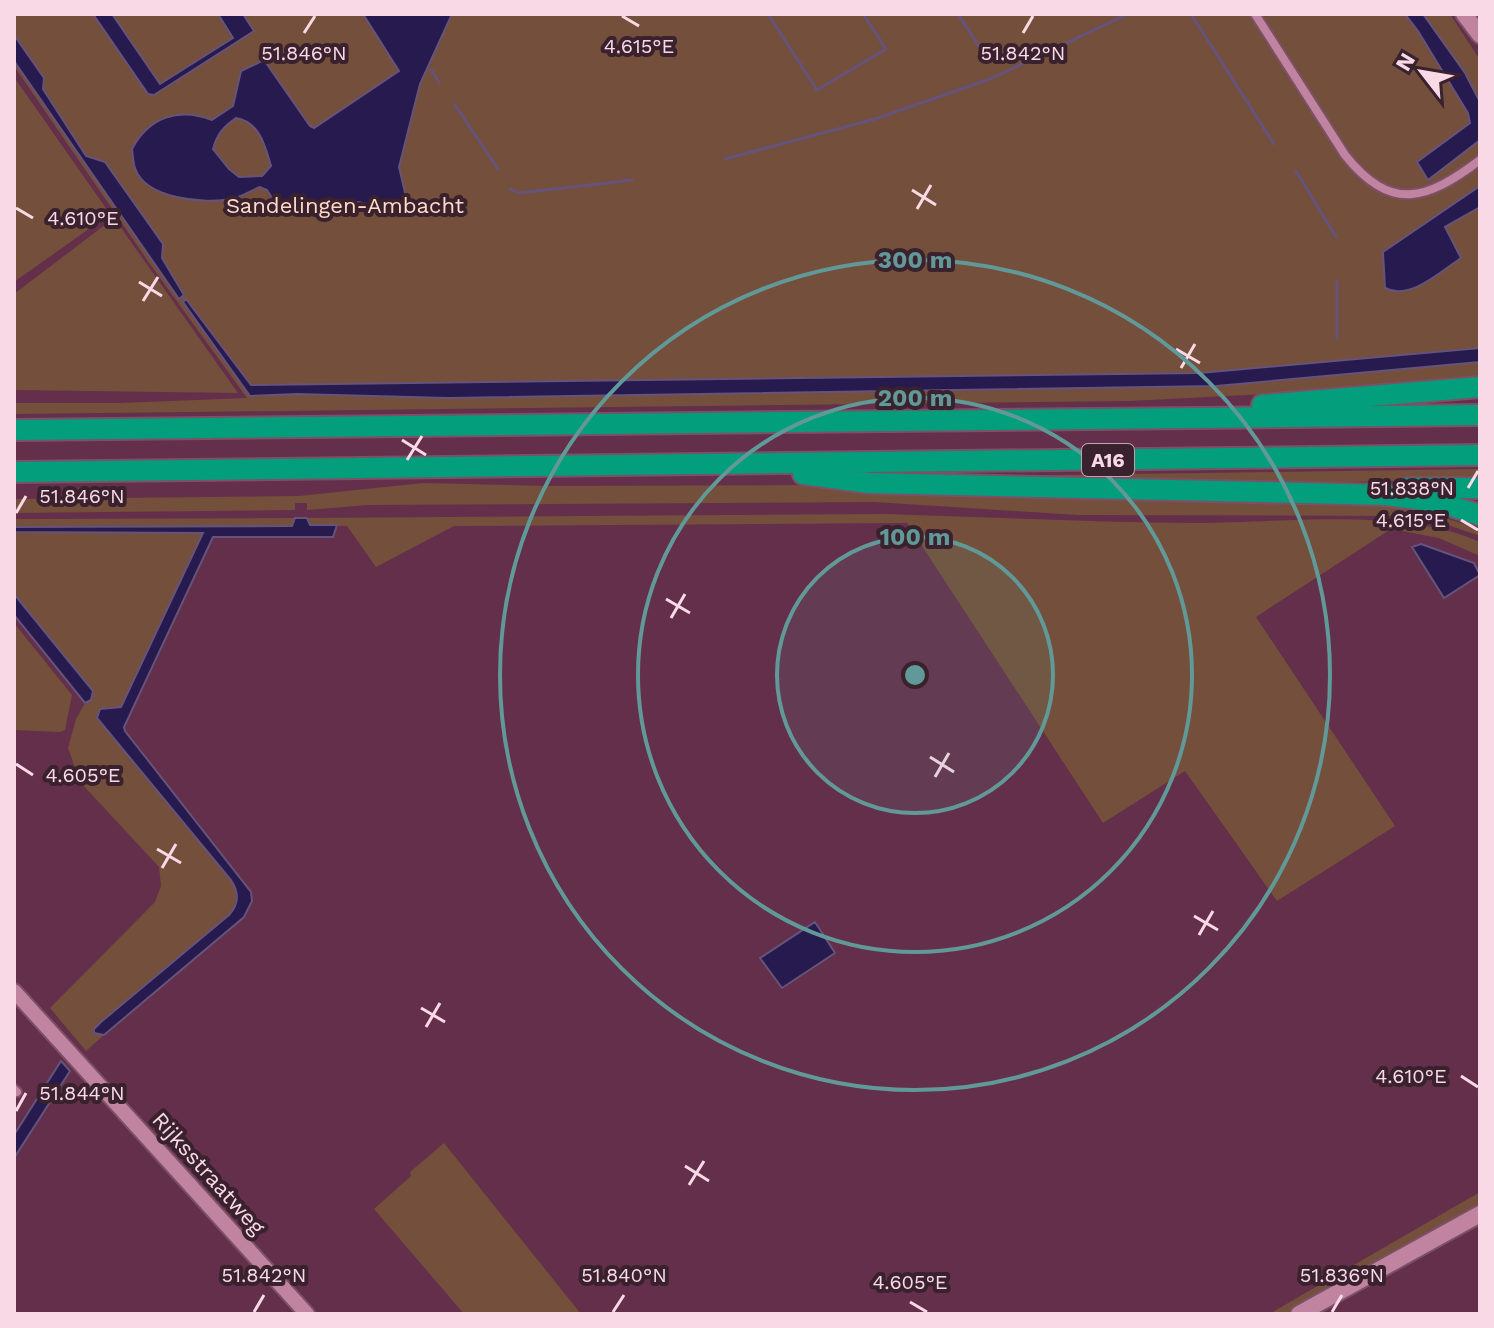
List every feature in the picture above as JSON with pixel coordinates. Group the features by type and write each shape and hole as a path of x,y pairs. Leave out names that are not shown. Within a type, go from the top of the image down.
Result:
{"highway":[{"name":"A16","path":"1147,419 1184,408 1283,404 1480,387"},
{"name":"A16","path":"14,430 1480,415"},
{"name":"A16","path":"14,472 1480,455"},
{"name":"A16","path":"736,464 869,483 1385,495 1425,500 1480,515"},
{"name":"A16","path":"1278,491 1480,488"}],"main road":[{"path":"1464,14 1479,36"},
{"path":"1299,1314 1480,1214"}],"street":[{"path":"1255,14 1345,155 1360,174 1376,187 1402,194 1432,190 1480,160"},
{"name":"Rijksstraatweg","path":"14,991 307,1314"}],"green space":[{"name":"Sandelingen-Ambacht","path":"14,14 1413,14 1430,23 1423,14 1450,14 1480,60 1480,357 1209,375 354,395 1216,386 1480,362 1480,376 1342,390 1130,401 14,414 14,403 247,398 152,267 14,66"},
{"path":"14,77 110,214 14,282"},
{"path":"114,218 238,393 14,390 14,294"},
{"path":"1480,469 1480,481 1219,483 904,477"},
{"path":"423,483 811,485 1141,500 1326,501 1423,511 1480,529 1480,536 1445,524 1400,516 1077,515 874,502 368,505 307,510 307,503 295,503 295,510 14,513 14,499 299,496"},
{"path":"886,514 1196,523 1341,519 1415,524 1480,542 1480,556 1439,538 1391,529 1256,617 1395,826 1277,901 1185,771 1103,823 907,523 454,526 376,567 347,526 310,525 307,518"},
{"path":"295,518 292,526 14,527 14,519"},
{"path":"14,532 203,532 121,707 106,707 108,731 231,880 237,893 236,902 229,915 94,1033 104,1035 86,1051 50,1008 155,902 161,886 159,867 80,782 68,748 76,719 85,703 91,700 14,594"},
{"path":"14,623 72,695 65,730 14,730"},
{"path":"444,1143 581,1314 464,1314 374,1209"},
{"path":"1480,1192 1480,1205 1285,1314 1269,1314"}],"shaded area":[{"path":"93,14 112,14 160,84 233,38 218,14 243,14 254,31 154,95 148,94"},
{"path":"363,14 452,14 420,84 399,167 407,201 387,208 358,202 275,202 267,190 260,187 231,199 191,200 150,187 135,168 132,149 147,129 156,122 177,115 212,120 233,106 241,71 264,60 314,128 399,71","holes":["236,118 244,120 260,136 271,166 262,176 239,177 213,149 228,124"]},
{"path":"1405,14 1423,14 1465,73 1480,102 1480,140 1428,180 1417,162 1470,123 1468,113"},
{"path":"14,35 44,78 43,89 86,156 105,162 163,244 162,258 184,295 179,299 14,61"},
{"path":"1480,186 1480,207 1445,227 1461,258 1415,288 1395,291 1385,288 1383,252"},
{"path":"186,299 251,385 1200,373 1480,348 1480,362 1216,386 448,398 297,394 250,396 183,302"},
{"path":"295,518 307,518 310,525 337,525 333,537 213,537 124,727 251,892 252,901 244,917 104,1035 94,1033 101,1022 229,915 236,902 237,893 231,880 97,718 100,709 121,707 203,533 14,532 14,527 292,526"},
{"path":"1421,544 1474,563 1480,575 1444,598 1412,547"},
{"path":"14,594 93,691 91,700 85,703 14,615"},
{"path":"815,922 835,953 782,988 760,958"},
{"path":"61,1061 70,1071 14,1158 14,1135"}],"waterway":[{"path":"768,14 817,90 886,49 863,14"},
{"path":"958,14 982,51"},
{"path":"725,159 875,119 990,79 1128,14"},
{"path":"1191,14 1274,144"},
{"path":"431,70 439,82"},
{"path":"455,105 498,169"},
{"path":"1296,171 1336,237"},
{"path":"510,189 519,193 632,180"},
{"path":"1337,281 1337,338"}]}
